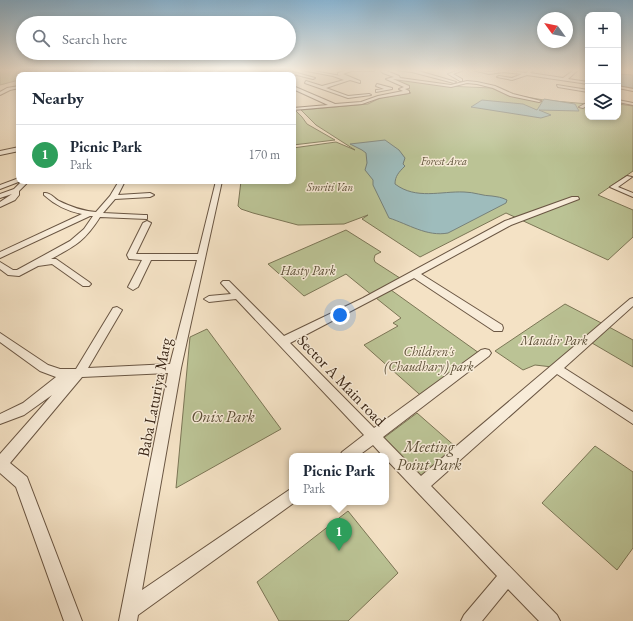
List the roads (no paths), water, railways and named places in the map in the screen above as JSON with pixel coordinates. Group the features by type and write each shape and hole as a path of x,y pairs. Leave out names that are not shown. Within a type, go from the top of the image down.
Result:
{"street":[{"path":"320,99 334,106"},
{"path":"296,109 362,103 375,99"},
{"path":"530,99 539,101"},
{"path":"621,102 633,104"},
{"path":"581,107 585,105"},
{"path":"0,153 16,150"},
{"path":"629,177 613,187 633,195"},
{"path":"0,187 16,181"},
{"path":"0,205 23,184"},
{"path":"0,265 11,272 19,273 73,243 87,231 95,215 113,197 120,184"},
{"name":"Baba Laturiya Marg","path":"129,615 175,368 202,257 217,184"},
{"path":"0,196 15,192"},
{"path":"46,194 56,202 95,215 145,220 131,255 135,258 202,257"},
{"path":"113,197 150,195"},
{"path":"282,342 513,221 554,205 575,199"},
{"path":"0,255 95,215"},
{"path":"23,273 41,263 50,261 83,240 91,232 95,215"},
{"path":"133,287 147,258"},
{"path":"50,261 53,261 86,284"},
{"path":"414,274 498,328"},
{"name":"Sector A Main road","path":"226,283 551,621"},
{"path":"209,299 239,296"},
{"path":"421,486 633,301"},
{"path":"73,621 22,482 0,464 73,374 117,310"},
{"path":"0,337 52,372 73,374 175,368"},
{"path":"351,453 485,353"},
{"path":"556,368 633,419"},
{"path":"0,419 20,412 73,374"},
{"path":"129,615 289,497"},
{"path":"470,621 508,576"}],"water":[{"path":"544,99 575,104 579,111 539,110 551,115 541,118 471,107 482,100 523,104 537,110"},
{"path":"385,140 399,150 405,158 403,164 405,166 398,174 395,184 403,189 411,192 429,194 464,192 501,198 507,200 506,203 448,233 440,234 425,232 389,218 373,185 373,180 365,170 367,163 366,153 350,144"}],"place":[{"name":"Picnic Park","path":"339,551"}],"park label":[{"name":"Forest Area","path":"444,161"},
{"name":"Smriti Van","path":"330,187"},
{"name":"Hasty Park","path":"308,270"},
{"name":"Mandir Park","path":"554,340"},
{"name":"Children's (Chaudhary) park","path":"429,358"},
{"name":"Onix Park","path":"223,416"},
{"name":"Meeting Point Park","path":"429,455"}]}
